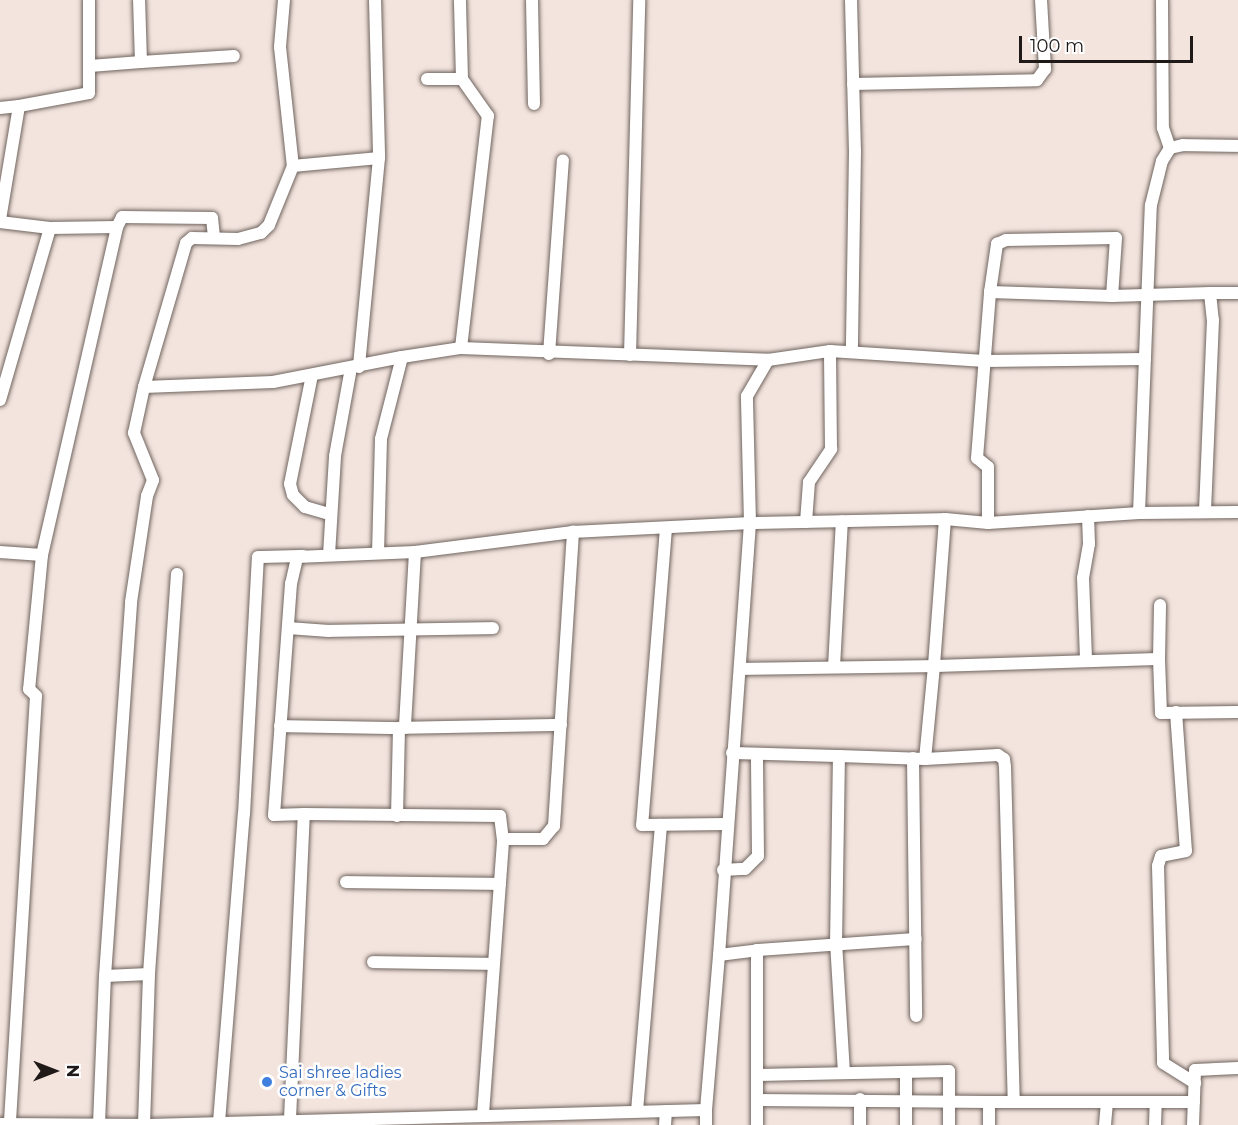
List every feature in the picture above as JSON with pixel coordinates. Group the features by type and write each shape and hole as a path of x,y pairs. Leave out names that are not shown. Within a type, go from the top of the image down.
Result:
{"street":[{"path":"0,108 89,93 89,0"},
{"path":"139,0 141,62"},
{"path":"99,1124 105,976 131,602 147,496 153,480 134,433 144,387 183,250 192,238 238,239 261,233 269,225 293,166 280,47 284,0"},
{"path":"329,555 335,456 355,368 379,158 375,0"},
{"path":"460,0 462,79 488,116 461,348"},
{"path":"532,0 534,104"},
{"path":"630,355 639,0"},
{"path":"850,0 854,84 852,352"},
{"path":"854,84 1037,80 1045,69 1041,0"},
{"path":"1162,0 1163,128 1170,148"},
{"path":"90,66 234,56"},
{"path":"427,80 462,79"},
{"path":"19,106 0,221 50,228 117,227"},
{"path":"1170,148 1238,146"},
{"path":"1139,513 1151,204 1162,161 1170,148"},
{"path":"293,166 379,158"},
{"path":"549,354 563,161"},
{"path":"214,237 212,218 122,217 117,227 42,555 29,679 29,689 36,696 5,1124 167,1125 347,1121 483,1114 706,1110"},
{"path":"0,400 50,228"},
{"path":"988,523 988,467 977,458 990,292 997,244 1006,240 1116,238 1112,296"},
{"path":"990,292 1112,296 1147,293 1238,293"},
{"path":"1205,511 1214,320 1210,293"},
{"path":"144,387 273,382 461,348 549,354 768,360 830,351 985,361 1145,359"},
{"path":"806,522 809,482 831,449 830,351"},
{"path":"378,553 381,439 402,357"},
{"path":"706,1125 726,824 742,669 750,523 747,396 768,360"},
{"path":"312,375 290,484 298,501 330,514"},
{"path":"212,1123 244,814 258,557 415,552 573,532 750,523 945,519 988,523 1139,513 1238,512"},
{"path":"1086,659 1083,578 1089,544 1088,516"},
{"path":"916,1016 919,758 934,666 945,519"},
{"path":"834,667 842,521"},
{"path":"666,528 642,825 726,824"},
{"path":"503,839 543,839 554,826 573,532"},
{"path":"0,552 42,555"},
{"path":"397,816 415,552"},
{"path":"303,556 297,557 291,584 274,815 500,816 503,839 483,1114"},
{"path":"144,1125 149,974 177,573"},
{"path":"1160,605 1161,713 1238,712"},
{"path":"288,628 493,628"},
{"path":"742,669 1159,659"},
{"path":"1176,712 1186,851 1161,856 1158,866 1163,1063 1195,1083"},
{"path":"280,726 402,729 561,725"},
{"path":"732,753 919,758 998,755 1004,759 1014,1102"},
{"path":"723,870 745,869 758,856 757,754"},
{"path":"839,756 836,944 844,1073"},
{"path":"294,1121 304,814"},
{"path":"637,1111 661,825"},
{"path":"346,882 500,884"},
{"path":"719,955 757,950 916,939"},
{"path":"757,950 757,1125"},
{"path":"373,962 494,964"},
{"path":"105,976 149,974"},
{"path":"1193,1125 1195,1070 1238,1068"},
{"path":"758,1075 949,1071 949,1125"},
{"path":"906,1072 906,1125"},
{"path":"860,1099 860,1125"},
{"path":"758,1100 1194,1102"},
{"path":"989,1102 989,1125"},
{"path":"1106,1125 1107,1102"},
{"path":"1155,1125 1156,1102"},
{"path":"665,1125 666,1111"},
{"path":"597,1125 598,1112"}],"place":[{"name":"Sai shree ladies corner & Gifts","path":"267,1082"}]}
